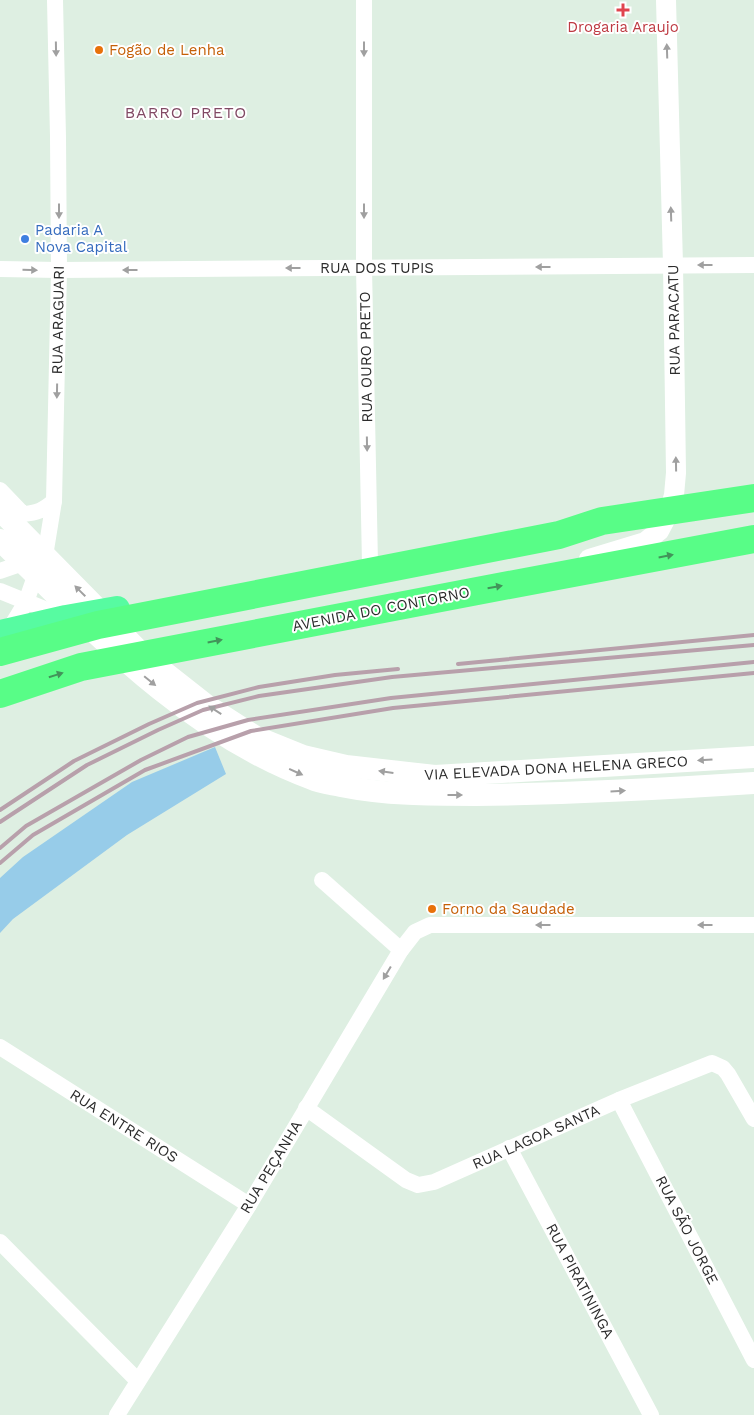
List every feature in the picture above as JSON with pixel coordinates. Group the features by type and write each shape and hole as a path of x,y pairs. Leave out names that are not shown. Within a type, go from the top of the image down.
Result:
{"highway":[{"path":"3,639 46,638 98,625 559,535 602,522 754,498"},
{"name":"AVENIDA DO CONTORNO","path":"3,693 81,667 754,540"}],"main road":[{"name":"VIA ELEVADA DONA HELENA GRECO","path":"0,510 145,656 254,744 346,766 435,776 754,757"},
{"path":"3,639 66,618 370,564 560,526 602,522"},
{"name":"VIA ELEVADA DONA HELENA GRECO","path":"0,539 98,637 190,713 254,744 314,780 357,789 413,795 554,794 754,783"}],"street":[{"name":"RUA ARAGUARI","path":"3,639 26,602 46,550 54,501 59,270 55,0"},
{"name":"RUA OURO PRETO","path":"364,0 364,268 370,564"},
{"name":"RUA PARACATU","path":"567,575 578,562 645,542 659,531 669,512 674,495 676,473 673,266 666,0"},
{"name":"RUA DOS TUPIS","path":"0,269 754,265"},
{"path":"0,490 23,514"},
{"path":"23,514 44,510 54,501"},
{"path":"0,539 11,535 17,530 23,514"},
{"path":"0,571 31,560 46,550"},
{"path":"0,591 66,618"},
{"path":"322,880 401,950"},
{"name":"RUA PEÇANHA","path":"117,1415 249,1205 401,950 415,932 430,925 754,925"},
{"name":"RUA ENTRE RIOS","path":"0,1047 249,1205"},
{"name":"RUA LAGOA SANTA","path":"306,1108 406,1180 418,1185 434,1182 619,1100 712,1063 723,1068 728,1074 754,1119"},
{"name":"RUA SÃO JORGE","path":"619,1100 754,1360"},
{"name":"RUA PIRATININGA","path":"509,1148 651,1415"},
{"path":"0,1242 138,1381"}],"shaded area":[{"path":"215,747 226,774 127,835 13,919 0,933 0,878 23,857 132,782"}],"railway":[{"path":"458,664 754,635"},
{"path":"0,822 87,765 158,730 203,710 259,696 392,677 754,645"},
{"path":"0,848 26,826 141,760 188,737 248,720 391,698 754,662"},
{"path":"0,810 74,761 197,703 259,687 335,675 398,669"},
{"path":"0,863 33,835 145,770 251,731 393,708 754,673"}],"place":[{"name":"Drogaria Araujo","path":"623,10"},
{"name":"Fogão de Lenha","path":"99,50"},
{"name":"Padaria A Nova Capital","path":"25,239"},
{"name":"Forno da Saudade","path":"432,909"}],"district":[{"name":"BARRO PRETO","path":"186,112"}]}
